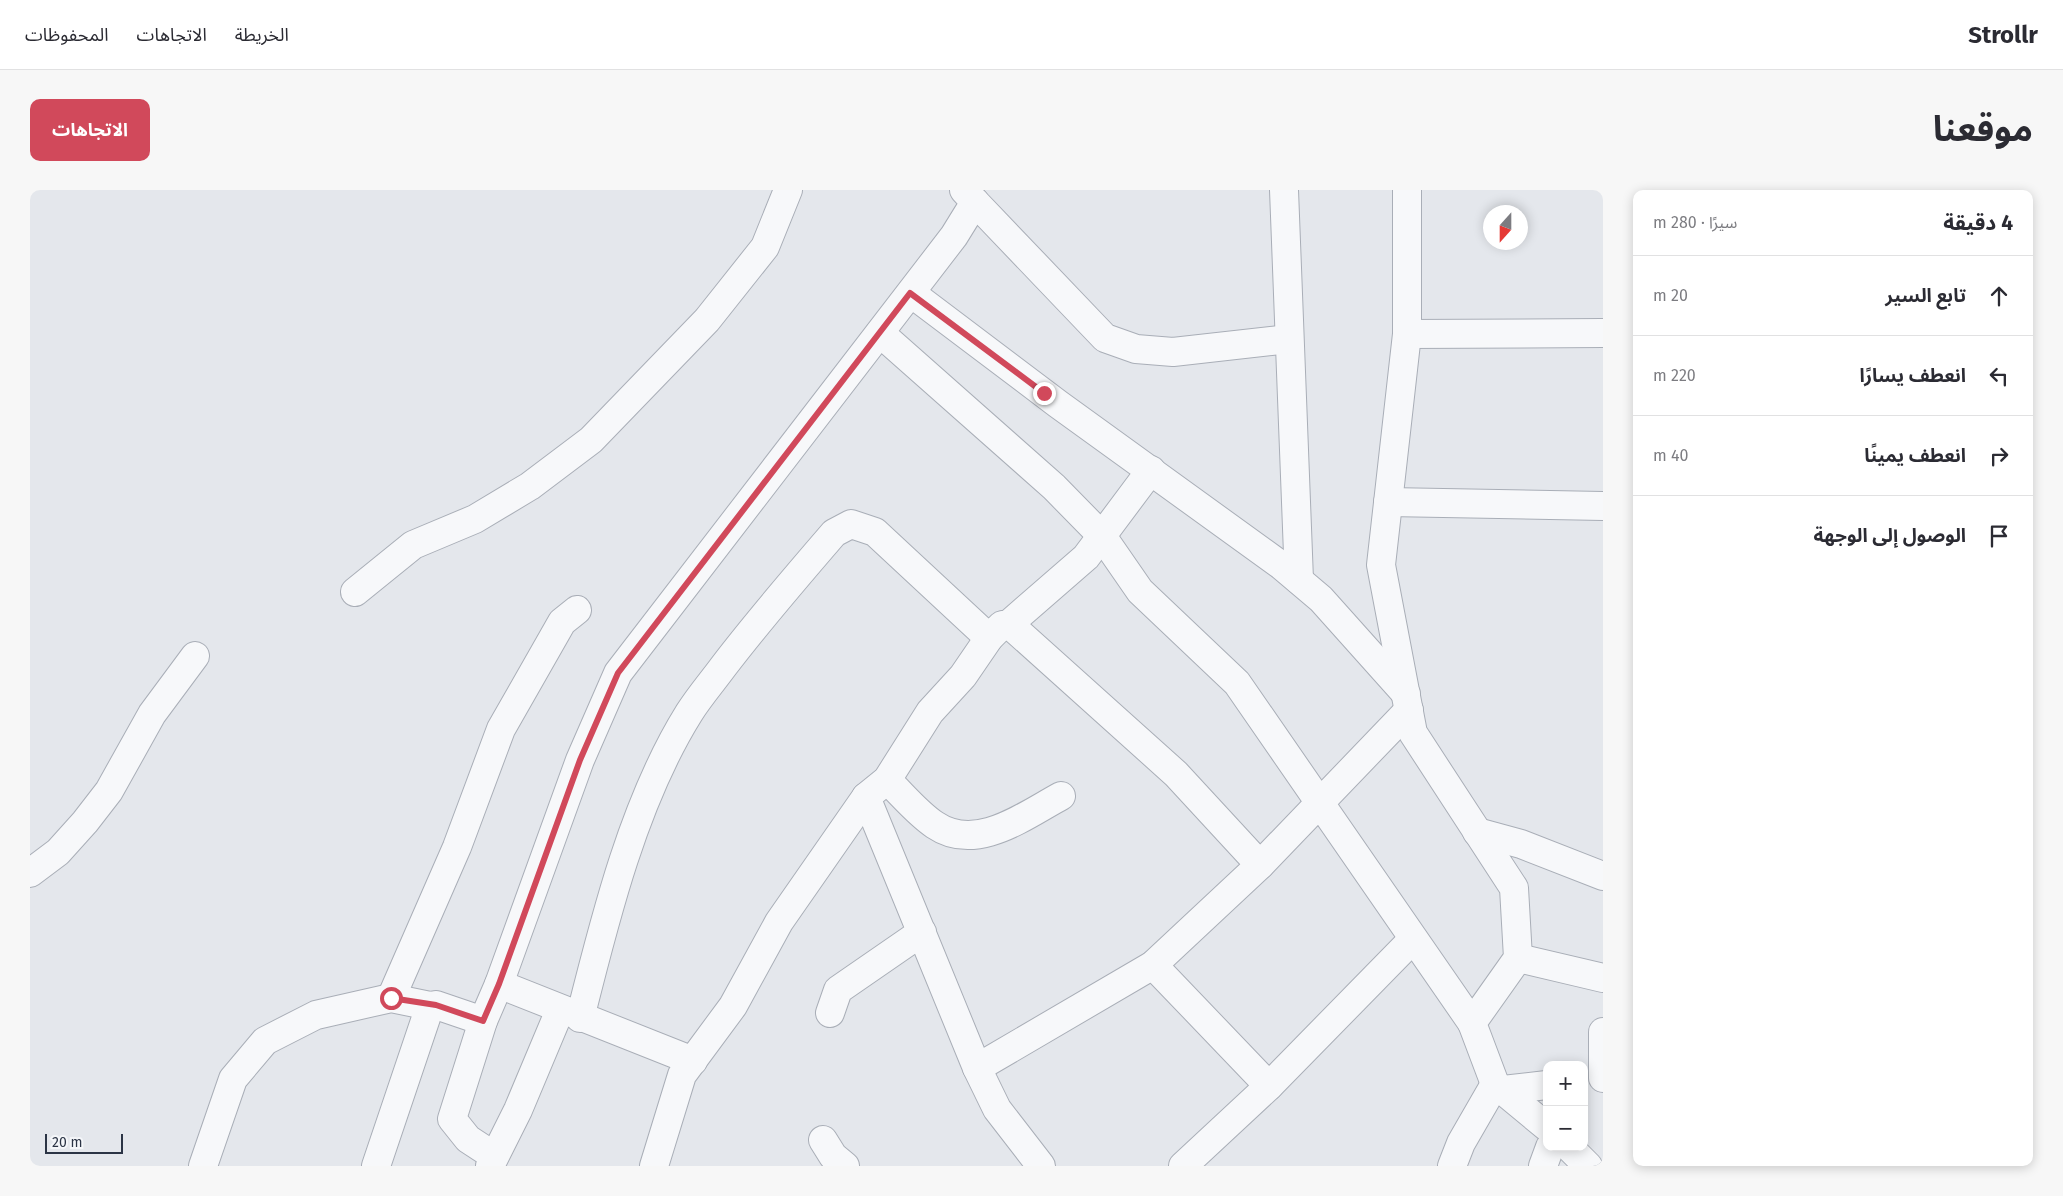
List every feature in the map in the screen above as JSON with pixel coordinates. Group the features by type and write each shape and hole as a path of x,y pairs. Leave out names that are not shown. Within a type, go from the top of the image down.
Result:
{"street":[{"path":"355,592 412,545 475,519 530,486 591,440 707,320 760,254 765,247 788,190"},
{"path":"1284,190 1299,580"},
{"path":"1407,190 1407,334 1381,565 1409,712"},
{"path":"1260,865 1176,774 875,532 851,524 834,533 750,633 690,712 660,766 634,834 601,936 570,1014 492,1161 468,1139 452,1119 483,1021 499,984 577,770 618,673 954,236 969,196 1104,338 1136,349 1173,352 1289,339"},
{"path":"910,293 1299,580 1321,599 1409,712 1476,832 1514,888 1518,958 1472,1022"},
{"path":"880,333 1054,487 1102,536 1140,591 1237,683 1472,1022 1499,1087 1543,1124"},
{"path":"1407,334 1603,333"},
{"path":"654,1166 682,1075 733,1006 779,922 866,796 887,780 930,712 963,676 999,631 1086,557 1151,470"},
{"path":"1388,502 1603,506"},
{"path":"391,998 457,847 501,730 562,622 577,610"},
{"path":"30,873 58,852 109,791 152,714 195,656"},
{"path":"977,1068 1153,965 1260,865 1409,712"},
{"path":"887,780 935,825 959,836 986,834 1061,796"},
{"path":"866,796 977,1068 997,1109 1041,1166"},
{"path":"1476,832 1521,844 1603,876"},
{"path":"830,1013 838,990 922,932"},
{"path":"1183,1166 1269,1086 1413,939"},
{"path":"1518,958 1603,978"},
{"path":"1153,965 1269,1086"},
{"path":"499,984 570,1014 693,1061"},
{"path":"203,1166 233,1079 266,1041 316,1015 391,998 430,1006 436,1005 483,1021"},
{"path":"376,1166 430,1006"},
{"path":"1588,1080 1603,1078 1603,1032"},
{"path":"1499,1087 1543,1085"},
{"path":"1452,1166 1461,1143 1499,1087"},
{"path":"823,1140 833,1156 845,1166"},
{"path":"1543,1166 1549,1151"},
{"path":"1573,1151 1588,1166"}],"route":[{"path":"391,998 430,1006 436,1005 483,1021 499,984 580,760 618,673 910,293 1044,393"}]}
